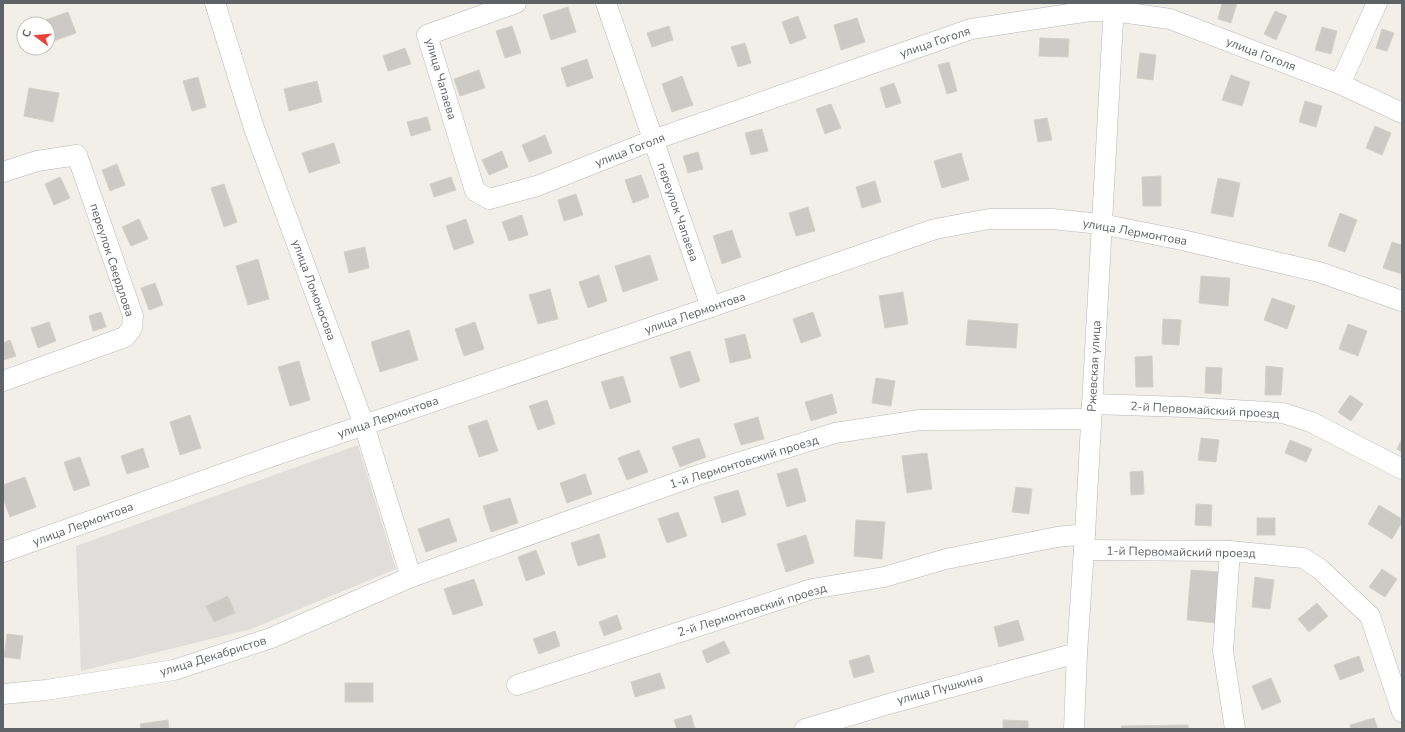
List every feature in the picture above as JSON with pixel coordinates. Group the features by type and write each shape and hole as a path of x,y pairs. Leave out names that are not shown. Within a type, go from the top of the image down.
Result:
{"street":[{"name":"улица Ломоносова","path":"215,3 254,128 364,425 411,577"},
{"name":"улица Чапаева","path":"475,191 426,35 516,3"},
{"name":"переулок Чапаева","path":"606,3 711,307"},
{"path":"1340,84 1377,3"},
{"name":"улица Гоголя","path":"475,191 489,199 537,186 653,140 971,29 1114,7 1170,19 1340,84 1402,114"},
{"name":"Ржевская улица","path":"1074,729 1077,652 1085,542 1101,224 1114,7"},
{"name":"переулок Свердлова","path":"3,172 37,161 77,155 133,316 132,328 125,337 3,381"},
{"name":"улица Лермонтова","path":"3,552 364,425 935,229 989,219 1052,219 1101,224 1182,240 1319,272 1402,302"},
{"name":"2-й Первомайский проезд","path":"1092,411 1185,407 1283,413 1311,422 1402,469"},
{"name":"1-й Лермонтовский проезд","path":"411,577 695,476 836,433 920,420 1092,411"},
{"name":"2-й Лермонтовский проезд","path":"517,685 812,589 884,577 946,559 1057,537 1085,542"},
{"name":"1-й Первомайский проезд","path":"1085,542 1230,551 1303,558 1320,569 1370,616 1402,712"},
{"path":"1230,551 1223,651 1235,729"},
{"name":"улица Декабристов","path":"3,694 46,690 174,670 271,638 411,577"},
{"name":"улица Пушкина","path":"805,729 892,702 1077,652"}],"shaded area":[{"path":"358,445 396,569 251,629 81,671 76,546"}],"building":[{"path":"1222,3 1237,3 1231,23 1218,19"},
{"path":"568,7 576,32 551,40 543,15"},
{"path":"1275,11 1287,16 1276,40 1264,34"},
{"path":"68,12 76,33 56,40 56,16"},
{"path":"798,16 806,38 790,44 782,22"},
{"path":"857,18 865,42 841,50 834,25"},
{"path":"512,26 521,53 505,58 496,31"},
{"path":"669,26 673,40 652,47 647,33"},
{"path":"1322,27 1337,31 1331,54 1315,50"},
{"path":"1382,29 1394,33 1387,51 1376,48"},
{"path":"1040,38 1069,39 1068,57 1039,56"},
{"path":"745,43 751,63 738,67 731,47"},
{"path":"405,48 411,64 388,71 383,56"},
{"path":"1140,53 1156,55 1153,80 1137,78"},
{"path":"587,59 593,78 567,87 561,68"},
{"path":"949,62 957,91 947,94 938,65"},
{"path":"479,70 485,88 460,96 454,79"},
{"path":"1231,75 1250,82 1242,106 1222,100"},
{"path":"682,76 693,105 672,112 662,84"},
{"path":"198,77 206,107 192,111 183,81"},
{"path":"317,81 322,102 289,111 284,89"},
{"path":"894,83 901,103 886,108 880,88"},
{"path":"29,88 59,93 53,122 24,116"},
{"path":"1305,101 1322,106 1316,127 1299,122"},
{"path":"831,104 841,128 825,134 816,109"},
{"path":"427,117 431,130 411,136 407,122"},
{"path":"1047,118 1052,140 1038,142 1034,120"},
{"path":"1375,126 1391,133 1382,155 1366,148"},
{"path":"762,129 768,151 751,155 745,133"},
{"path":"545,135 552,153 529,162 522,145"},
{"path":"334,143 340,163 309,173 302,153"},
{"path":"502,151 508,167 489,175 482,160"},
{"path":"698,152 703,169 688,173 683,156"},
{"path":"961,153 969,180 942,188 934,161"},
{"path":"117,164 125,185 110,191 102,170"},
{"path":"641,175 649,197 633,203 625,180"},
{"path":"1161,176 1161,206 1143,206 1142,177"},
{"path":"60,177 70,198 54,205 45,184"},
{"path":"451,177 456,190 434,197 430,184"},
{"path":"1218,178 1240,183 1233,217 1211,213"},
{"path":"875,181 881,202 862,208 856,187"},
{"path":"224,184 237,222 224,227 211,188"},
{"path":"576,194 583,215 564,221 558,200"},
{"path":"808,207 815,231 796,236 789,213"},
{"path":"1340,213 1357,220 1345,252 1328,246"},
{"path":"522,215 528,235 509,241 502,222"},
{"path":"139,219 148,239 131,246 122,227"},
{"path":"466,219 474,243 454,250 446,226"},
{"path":"732,230 741,257 722,264 713,236"},
{"path":"1392,242 1402,245 1402,274 1383,268"},
{"path":"365,247 369,268 349,273 344,252"},
{"path":"650,255 658,280 623,292 615,266"},
{"path":"258,259 269,299 248,305 236,266"},
{"path":"599,275 607,301 588,308 579,282"},
{"path":"1201,276 1230,278 1228,306 1199,303"},
{"path":"155,283 163,305 149,310 141,288"},
{"path":"550,289 558,319 538,324 529,295"},
{"path":"903,292 908,324 885,328 879,296"},
{"path":"1272,298 1295,306 1287,329 1264,320"},
{"path":"101,312 106,327 93,331 89,316"},
{"path":"813,312 821,336 801,343 793,319"},
{"path":"1163,319 1181,320 1179,345 1162,344"},
{"path":"968,320 1018,324 1016,348 966,345"},
{"path":"49,322 56,341 38,348 31,328"},
{"path":"475,322 484,349 464,356 455,329"},
{"path":"1348,324 1367,331 1358,356 1339,349"},
{"path":"409,330 418,360 380,372 371,342"},
{"path":"745,334 751,358 730,363 725,339"},
{"path":"10,340 16,356 3,360 3,343"},
{"path":"690,351 700,381 680,388 670,357"},
{"path":"1152,356 1153,387 1136,387 1135,357"},
{"path":"299,361 310,400 290,406 278,367"},
{"path":"1266,366 1283,368 1281,395 1265,395"},
{"path":"1206,367 1222,368 1221,394 1205,393"},
{"path":"623,376 631,402 610,409 601,382"},
{"path":"876,378 895,381 891,406 872,403"},
{"path":"832,394 837,413 811,421 805,402"},
{"path":"1350,395 1363,404 1351,421 1338,412"},
{"path":"547,400 555,424 538,430 529,406"},
{"path":"190,415 201,448 180,455 170,422"},
{"path":"758,417 764,439 741,445 734,424"},
{"path":"487,420 498,451 479,457 468,426"},
{"path":"699,438 706,457 680,467 672,447"},
{"path":"1201,438 1219,440 1216,462 1198,460"},
{"path":"1402,439 1402,452 1397,449"},
{"path":"1290,440 1312,449 1306,462 1285,453"},
{"path":"143,448 149,467 127,474 121,456"},
{"path":"639,450 648,472 627,480 618,458"},
{"path":"927,453 932,489 907,493 902,456"},
{"path":"80,457 90,485 74,491 64,462"},
{"path":"797,468 806,501 787,507 777,474"},
{"path":"1143,471 1144,494 1131,495 1130,472"},
{"path":"585,474 592,494 567,503 560,483"},
{"path":"25,477 36,507 10,517 3,498 3,485"},
{"path":"1016,487 1032,489 1029,514 1012,512"},
{"path":"738,490 746,515 722,523 714,497"},
{"path":"510,498 518,523 491,532 483,506"},
{"path":"1196,504 1212,505 1211,526 1195,525"},
{"path":"1379,505 1402,519 1402,522 1392,539 1368,524"},
{"path":"678,512 687,536 667,543 658,519"},
{"path":"449,518 457,541 426,552 418,529"},
{"path":"1257,518 1275,518 1275,535 1257,535"},
{"path":"856,520 885,522 882,559 854,556"},
{"path":"599,534 606,557 578,566 571,543"},
{"path":"806,535 814,563 786,572 777,544"},
{"path":"536,550 545,574 526,581 518,557"},
{"path":"1382,569 1397,579 1385,597 1369,587"},
{"path":"1191,570 1220,572 1216,623 1187,620"},
{"path":"1255,577 1274,580 1270,609 1252,607"},
{"path":"474,579 483,605 453,615 444,589"},
{"path":"228,596 235,613 214,622 206,606"},
{"path":"1317,603 1328,616 1309,632 1298,619"},
{"path":"617,615 622,629 604,636 599,622"},
{"path":"1018,620 1024,640 999,647 994,627"},
{"path":"555,631 560,646 539,654 533,639"},
{"path":"7,634 23,636 20,659 4,657"},
{"path":"724,641 730,653 707,663 702,651"},
{"path":"869,655 874,672 854,678 849,661"},
{"path":"1359,656 1364,671 1340,680 1334,665"},
{"path":"660,673 665,688 635,697 631,682"},
{"path":"1271,678 1281,702 1262,710 1252,686"},
{"path":"345,683 373,683 373,702 345,702"},
{"path":"691,715 695,729 677,729 674,720"},
{"path":"1374,718 1378,729 1351,729 1350,725"},
{"path":"168,720 169,729 141,729 140,724"},
{"path":"1003,720 1028,721 1028,729 1003,729"},
{"path":"1188,725 1188,729 1122,729 1121,726"}]}
